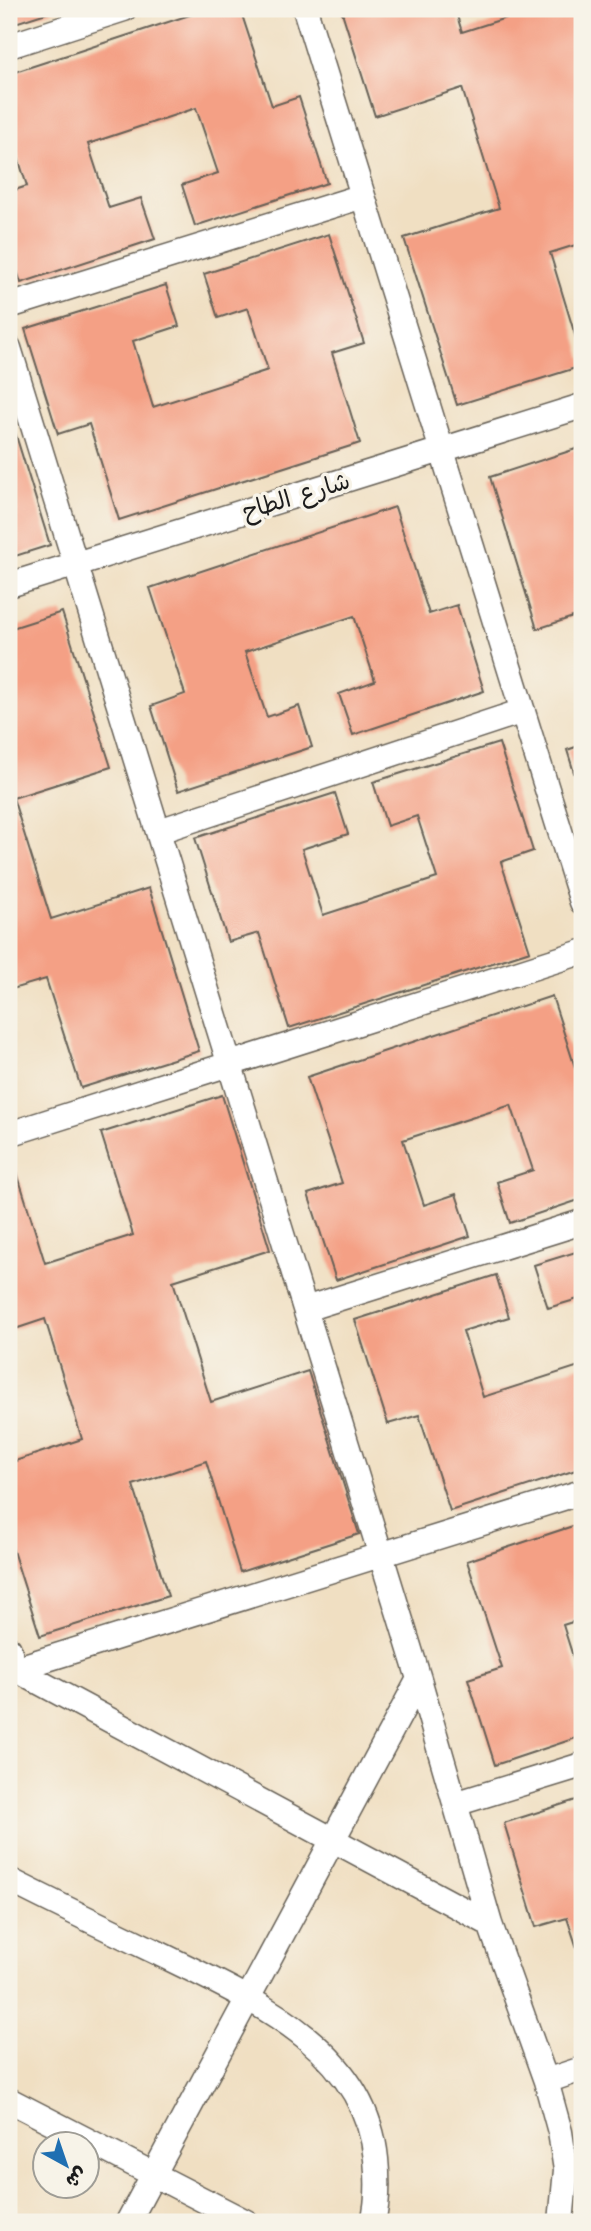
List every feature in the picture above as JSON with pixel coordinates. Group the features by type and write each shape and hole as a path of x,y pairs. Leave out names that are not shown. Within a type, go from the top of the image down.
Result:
{"street":[{"path":"9,46 124,9"},
{"path":"305,9 582,902"},
{"path":"9,306 363,196"},
{"path":"9,348 381,1554 489,1924 546,2081 566,2170 563,2220"},
{"name":"شارع الطاح","path":"9,585 582,406"},
{"path":"159,831 523,711"},
{"path":"9,1134 582,952"},
{"path":"305,1309 582,1222"},
{"path":"11,1661 381,1554 582,1492"},
{"path":"11,1661 489,1924"},
{"path":"128,2222 419,1679"},
{"path":"456,1804 582,1765"},
{"path":"9,1881 249,1998 301,2031 337,2067 355,2092 373,2133 377,2175 373,2222"},
{"path":"546,2081 582,2070"},
{"path":"9,2100 246,2222"}],"building":[{"path":"9,9 59,9 9,25"},
{"path":"208,9 240,9 272,106 299,97 327,183 195,226 182,185 218,173 196,108 88,144 109,208 141,198 155,239 21,283 9,246 9,192 27,186 9,129 9,74"},
{"path":"341,9 455,9 462,32 534,9 582,9 582,243 550,253 582,358 582,366 457,405 404,238 499,208 462,88 375,116"},
{"path":"329,234 364,343 332,353 360,443 119,520 89,424 58,434 25,329 166,285 179,326 133,341 153,407 268,370 248,308 218,318 204,274"},
{"path":"9,413 50,545 9,558"},
{"path":"582,447 582,614 537,629 490,477"},
{"path":"395,507 429,614 457,605 484,691 353,735 339,694 375,681 354,616 245,652 267,717 299,706 312,747 178,791 151,706 185,694 150,588"},
{"path":"62,612 111,767 13,798 51,919 149,888 199,1051 81,1088 46,979 9,990 9,629"},
{"path":"499,743 533,851 501,862 530,951 289,1028 259,933 228,942 195,838 335,793 348,834 302,849 323,915 437,878 417,816 387,826 373,782"},
{"path":"582,745 582,798 567,750"},
{"path":"552,996 582,1089 582,1199 510,1223 497,1182 533,1170 511,1105 403,1140 424,1205 456,1194 470,1236 336,1280 308,1194 342,1183 307,1077"},
{"path":"222,1095 270,1250 173,1281 211,1402 308,1371 359,1534 240,1572 206,1461 133,1485 168,1596 40,1636 9,1538 9,1463 82,1439 45,1319 9,1331 9,1165 14,1163 45,1263 133,1235 101,1133"},
{"path":"582,1250 582,1309 578,1299 548,1308 534,1265"},
{"path":"496,1275 509,1317 463,1331 483,1397 582,1365 582,1468 450,1511 419,1415 388,1424 355,1320"},
{"path":"582,1523 582,1619 563,1625 582,1685 582,1736 495,1765 468,1679 502,1668 467,1561"},
{"path":"582,1798 582,1963 567,1918 536,1927 504,1823"}]}
